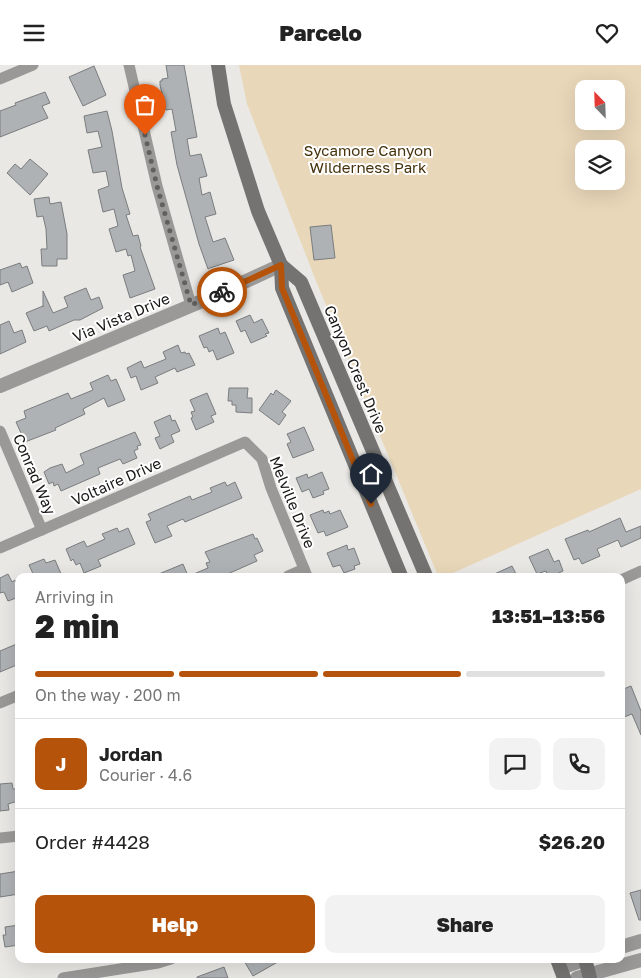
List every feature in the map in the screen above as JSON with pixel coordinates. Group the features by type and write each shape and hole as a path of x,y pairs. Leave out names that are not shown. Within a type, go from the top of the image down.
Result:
{"main road":[{"name":"Canyon Crest Drive","path":"218,65 224,104 258,211 281,265 282,288 400,573"},
{"name":"Canyon Crest Drive","path":"281,265 301,282 425,573"},
{"path":"585,977 586,963"}],"street":[{"path":"0,79 33,65"},
{"path":"129,65 157,186 191,305"},
{"name":"Via Vista Drive","path":"0,386 281,265"},
{"name":"Conrad Way","path":"0,431 42,530"},
{"name":"Voltaire Drive","path":"0,548 245,442"},
{"name":"Melville Drive","path":"245,442 262,459 271,488 306,572"},
{"path":"625,578 641,571"},
{"path":"0,703 15,697"},
{"path":"0,838 15,836"},
{"path":"625,946 641,941"},
{"path":"585,977 641,960"},
{"path":"63,978 158,963"},
{"path":"561,968 575,963"}],"green space":[{"name":"Sycamore Canyon Wilderness Park","path":"239,65 641,65 641,489 453,573 437,573 316,281 247,104"}],"building":[{"path":"166,65 184,65 197,137 187,139 190,156 201,154 207,176 199,178 202,195 210,192 216,214 205,217 213,242 225,238 234,260 208,269 177,165 171,132 176,131 172,109 166,110 160,85 162,79 168,78"},
{"path":"94,66 106,95 83,106 69,77"},
{"path":"45,92 50,103 42,106 48,118 0,137 0,111 16,105 15,103"},
{"path":"107,111 122,188 130,214 126,215 133,236 138,235 140,247 155,289 130,298 123,275 135,271 131,255 128,256 126,249 116,252 109,229 118,226 114,209 103,212 98,190 109,186 106,171 93,173 88,150 102,147 98,131 87,133 84,116"},
{"path":"30,159 48,174 30,195 7,173 15,164 21,169"},
{"path":"49,197 50,204 61,202 67,234 67,259 57,259 57,266 42,266 41,249 47,249 46,229 43,216 37,217 34,199"},
{"path":"331,225 335,258 314,260 310,227"},
{"path":"20,263 22,268 27,266 33,283 12,292 8,282 0,285 0,270"},
{"path":"86,288 91,300 99,297 103,308 80,320 74,320 49,331 47,326 34,331 26,313 43,306 43,291 53,313 68,307 64,297"},
{"path":"250,315 254,323 262,319 269,333 265,334 267,336 251,343 245,330 241,332 236,321"},
{"path":"9,321 14,333 22,330 26,342 0,354 0,325"},
{"path":"218,328 220,334 225,332 234,353 217,360 213,350 209,352 207,347 204,348 199,336"},
{"path":"178,345 181,353 189,353 195,365 177,372 175,368 155,377 158,383 141,390 136,376 131,378 127,368 141,361 144,368 166,359 163,352"},
{"path":"108,375 111,381 116,379 125,400 108,407 104,398 83,409 85,414 55,428 56,430 25,442 16,422 26,418 24,411 68,393 71,399 93,390 90,383"},
{"path":"229,388 248,388 247,398 252,398 252,413 236,412 236,405 232,405 232,401 228,401"},
{"path":"276,390 291,401 282,412 286,415 279,425 259,410 271,393 273,395"},
{"path":"207,393 216,414 211,416 214,422 196,430 191,418 193,417 191,412 195,411 190,400"},
{"path":"170,415 172,421 175,420 180,431 171,435 174,442 160,449 155,438 160,436 154,422"},
{"path":"304,427 314,450 293,458 287,444 291,442 287,434"},
{"path":"135,432 141,445 137,446 138,449 134,451 137,458 123,464 120,459 98,468 100,474 61,491 58,484 54,486 53,482 49,484 44,472 50,468 62,464 66,473 84,464 80,454"},
{"path":"322,472 329,489 323,491 324,494 313,498 309,489 302,492 296,478 307,474 308,478"},
{"path":"225,482 227,486 235,482 242,498 185,522 183,519 167,526 172,536 155,543 146,522 151,520 148,514 190,496 192,500 212,492 210,488"},
{"path":"323,510 324,513 329,511 330,514 340,510 348,527 326,536 324,531 318,533 310,515"},
{"path":"620,518 626,532 641,526 641,538 621,547 618,540 597,549 600,556 582,564 579,558 574,560 565,539 588,530 589,532"},
{"path":"117,528 119,532 128,528 135,544 98,560 101,566 84,573 80,563 76,565 73,559 71,561 66,549 84,541 87,547 105,539 102,534"},
{"path":"253,534 263,551 254,555 257,561 230,573 196,573 208,568 206,563 210,562 205,552"},
{"path":"347,545 348,550 354,548 360,564 354,566 355,569 344,573 340,565 333,567 327,553"},
{"path":"548,549 554,562 559,560 563,571 559,573 547,573 546,571 537,573 529,557"},
{"path":"44,559 46,563 55,560 61,573 33,573 29,565"},
{"path":"183,564 187,573 161,573"},
{"path":"512,566 516,573 497,573"},
{"path":"8,574 12,582 15,580 15,598 8,601 4,592 0,593 0,578"},
{"path":"15,645 15,666 0,672 0,651"},
{"path":"631,686 641,711 641,735 632,714 625,717 625,688"},
{"path":"12,783 13,789 15,789 15,802 8,804 9,810 0,811 0,784"},
{"path":"15,872 15,895 0,897 0,874"},
{"path":"641,890 641,920 639,920 630,893"},
{"path":"15,926 15,946 5,947 3,935 6,935 5,927"},
{"path":"245,963 276,963 253,976"},
{"path":"224,967 228,978 197,978 197,977"}],"way so far":[{"path":"145,135 157,186 191,305 222,292"}],"route":[{"path":"222,292 281,265 282,288 371,504"}]}
